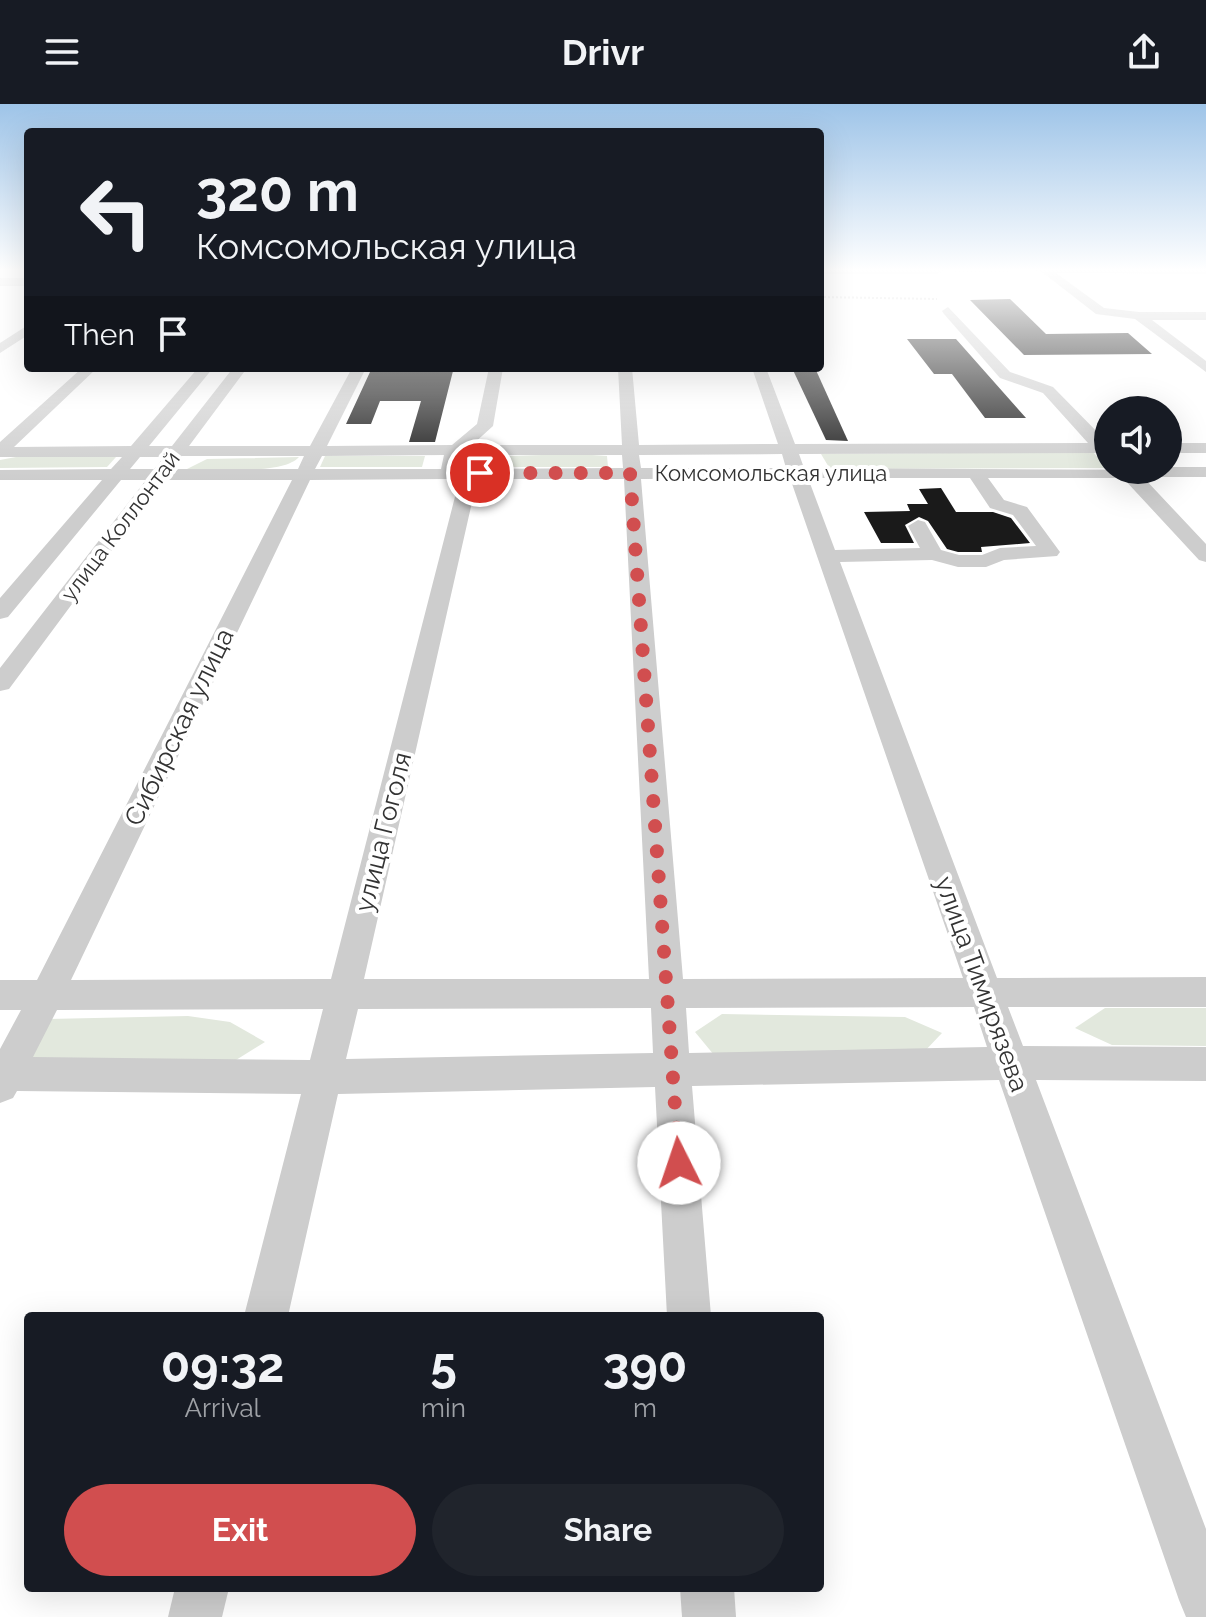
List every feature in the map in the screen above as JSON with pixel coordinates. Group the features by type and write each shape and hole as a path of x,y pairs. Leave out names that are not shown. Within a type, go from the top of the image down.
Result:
{"street":[{"path":"973,340 1005,375 1048,390 1094,438"},
{"path":"1169,340 1206,368"},
{"path":"0,451 86,372"},
{"name":"улица Коллонтай","path":"0,612 203,372"},
{"name":"улица Коллонтай","path":"0,684 237,372"},
{"name":"Сибирская улица","path":"2,1078 49,996 302,474 357,372"},
{"path":"453,461 485,426 495,372"},
{"path":"625,372 689,1312"},
{"name":"улица Тимирязева","path":"761,372 1206,1600"},
{"path":"1182,448 1206,448"},
{"name":"Комсомольская улица","path":"0,451 315,450 453,461 795,462 1094,450"},
{"name":"Комсомольская улица","path":"0,475 302,474 453,461"},
{"name":"улица Гоголя","path":"267,1312 466,489 453,461"},
{"name":"Комсомольская улица","path":"629,462 795,462 976,474 1094,472"},
{"name":"Комсомольская улица","path":"1182,472 1206,472"},
{"path":"826,556 933,554 958,561 986,561 1000,554 1050,552 1020,511 997,504 976,474"},
{"path":"1140,484 1206,556"},
{"path":"918,526 933,554"},
{"path":"0,995 1206,992"},
{"path":"2,1078 322,1077 1011,1063 1206,1064"},
{"path":"195,1617 201,1592"},
{"path":"707,1592 709,1617"}],"shaded area":[{"path":"1093,452 1094,468 830,469 821,454"},
{"path":"325,456 425,456 422,467 320,467"},
{"path":"607,456 608,467 474,467 468,463 471,457"},
{"path":"16,457 116,457 107,467 0,468 0,460"},
{"path":"299,457 278,467 263,469 187,469 207,459"},
{"path":"1105,1008 1206,1008 1206,1046 1112,1045 1075,1028"},
{"path":"722,1014 905,1017 942,1033 923,1053 714,1055 695,1032"},
{"path":"188,1016 230,1022 265,1042 236,1060 26,1062 48,1019"}],"building":[{"path":"907,340 957,340 1026,418 985,418 952,374 934,374"},
{"path":"1009,340 1136,340 1152,354 1024,355"},
{"path":"370,372 453,372 435,442 409,442 421,401 380,401 371,424 346,424"},
{"path":"794,372 817,372 848,441 826,440"},
{"path":"941,488 956,512 993,512 1011,518 1030,543 981,547 982,552 958,552 947,549 928,521 919,517 905,525 914,543 881,543 864,512 910,511 907,504 928,504 919,489"}],"route":[{"path":"480,473 630,473 679,1163"}]}
